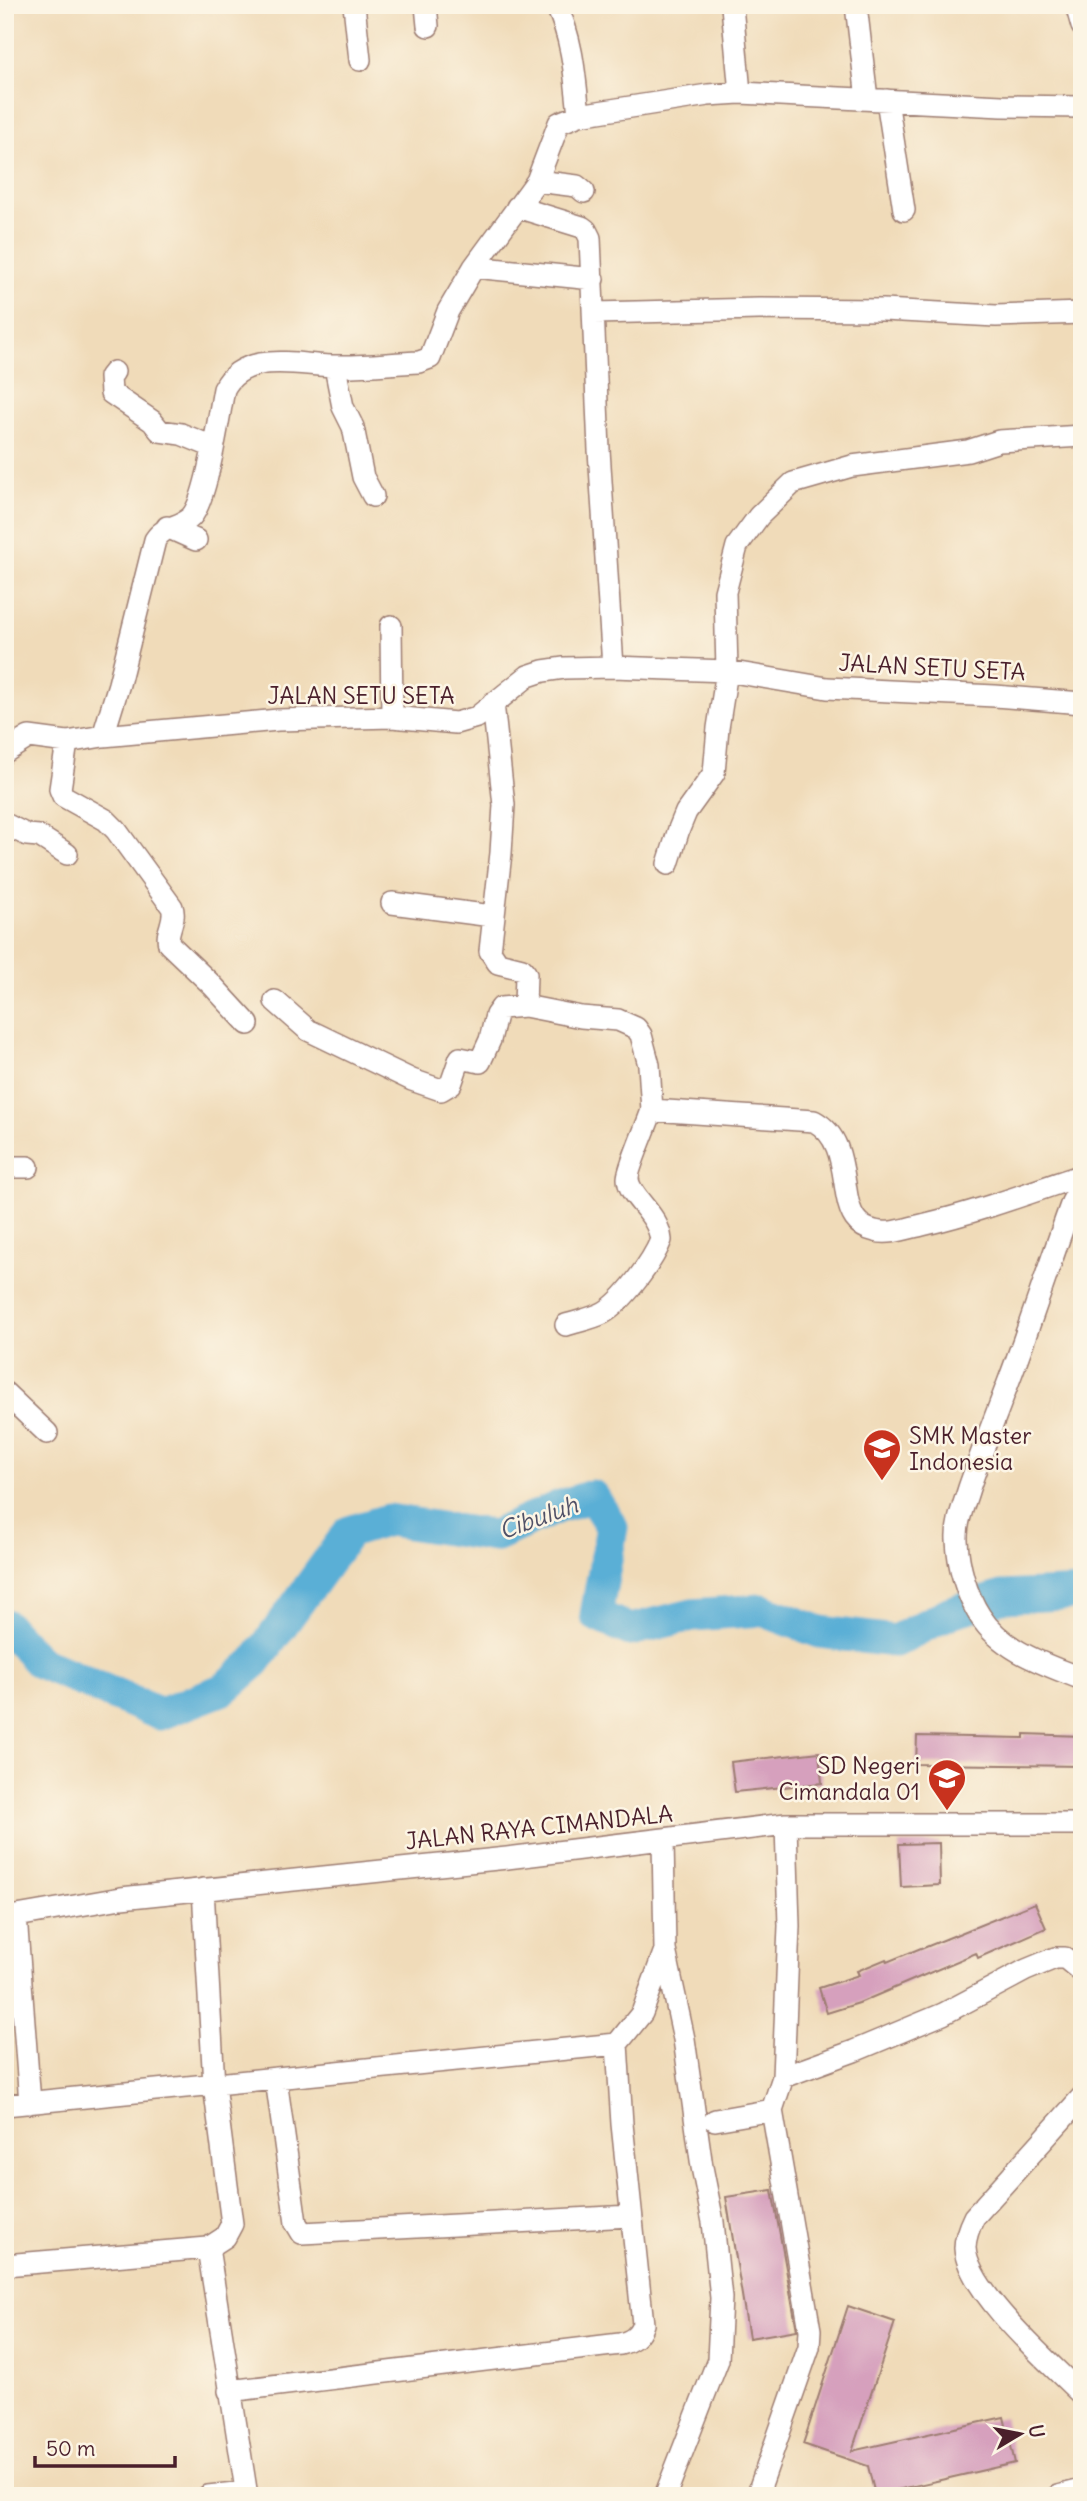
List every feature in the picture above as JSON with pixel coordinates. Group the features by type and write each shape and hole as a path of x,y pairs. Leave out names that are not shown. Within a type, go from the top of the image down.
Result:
{"street":[{"path":"354,5 360,60"},
{"path":"556,5 565,22 573,58 579,115"},
{"path":"856,5 904,210"},
{"path":"732,6 740,93"},
{"path":"1082,9 1078,12 1082,26"},
{"path":"103,736 155,540 167,527 192,516 208,472 224,389 230,379 240,371 263,363 296,362 335,366 419,362 430,358 449,311 477,264 537,181 559,123 579,115 708,95 740,93 1002,106 1082,107"},
{"path":"537,181 577,186 584,192"},
{"path":"517,206 586,230 590,238 598,436 613,667"},
{"path":"477,264 559,265"},
{"path":"477,264 593,279"},
{"path":"595,313 759,309 883,310 996,316 1082,313"},
{"path":"335,366 343,407 353,427 363,477 373,496"},
{"path":"114,372 109,382 111,393 152,421 160,430 181,434 213,447"},
{"path":"668,864 687,812 714,772 727,671 725,592 737,546 759,516 793,483 852,466 968,451 999,441 1082,436"},
{"path":"167,527 196,540"},
{"path":"391,626 392,717"},
{"name":"JALAN SETU SETA","path":"5,752 29,737 67,743 103,736 253,722 392,717 456,723 477,717 528,676 543,671 613,667 727,671 827,688 1082,703"},
{"path":"493,703 504,804 489,951 498,963 522,969 526,974 525,1006"},
{"path":"67,743 60,789 63,796 106,820 116,830 172,907 174,913 167,937 169,944 248,1024"},
{"path":"5,824 27,835 40,836 67,854"},
{"path":"393,903 492,916"},
{"path":"275,1002 308,1030 412,1080 441,1090 451,1084 460,1058 480,1062 496,1015 501,1008 525,1006 581,1017 618,1020 636,1028 641,1035 649,1065 652,1110 628,1176 634,1194 650,1211 659,1226 661,1240 636,1280 613,1306 594,1317 566,1325"},
{"path":"652,1110 814,1121 825,1127 838,1147 850,1212 861,1226 876,1232 893,1232 968,1214 1082,1175"},
{"path":"5,1167 28,1167"},
{"path":"1082,1184 1067,1214 960,1516 957,1538 969,1597 981,1618 1007,1645 1034,1660 1082,1679"},
{"path":"5,1392 47,1433"},
{"path":"757,2496 809,2347 810,2330 772,2110 783,2077 789,1926 786,1824"},
{"name":"JALAN RAYA CIMANDALA","path":"11,1917 121,1898 507,1858 786,1824 1082,1824"},
{"path":"663,1840 666,1950 686,2051 702,2166 713,2222 721,2298 718,2360 665,2496"},
{"path":"5,2265 208,2248 225,2237 232,2224 214,2085 203,1889"},
{"path":"11,1917 30,2103"},
{"path":"229,2391 629,2342 641,2331 643,2324 617,2044 642,2013 666,1950"},
{"path":"783,2077 943,2014 1026,1970 1055,1958 1065,1958 1082,1972"},
{"path":"5,2105 617,2044"},
{"path":"276,2079 296,2223 302,2233 631,2216"},
{"path":"1082,2097 974,2217 967,2232 965,2249 969,2267 991,2302 1082,2395"},
{"path":"715,2120 772,2110"},
{"path":"208,2248 246,2494 208,2496"},
{"path":"1058,2496 1082,2490"}],"building":[{"path":"1024,1734 1082,1736 1082,1766 916,1764 917,1736 1024,1738"},
{"path":"819,1752 822,1783 735,1792 731,1762"},
{"path":"939,1843 940,1885 901,1887 899,1844"},
{"path":"1035,1903 1046,1928 978,1958 976,1953 859,2003 827,2013 819,1988 859,1975 857,1971 886,1959 887,1962"},
{"path":"772,2190 797,2330 749,2338 726,2197"},
{"path":"848,2306 895,2322 852,2451 1004,2417 1015,2463 875,2495 868,2466 803,2444"}],"waterway":[{"name":"Cibuluh","path":"5,1625 39,1662 160,1714 224,1689 255,1662 349,1532 388,1520 494,1536 558,1507 592,1496 612,1527 596,1615 630,1630 692,1615 762,1610 820,1632 895,1641 951,1612 1002,1597 1082,1593"}],"place":[{"name":"SMK Master Indonesia","path":"882,1482"},
{"name":"SD Negeri Cimandala 01","path":"947,1812"}]}
